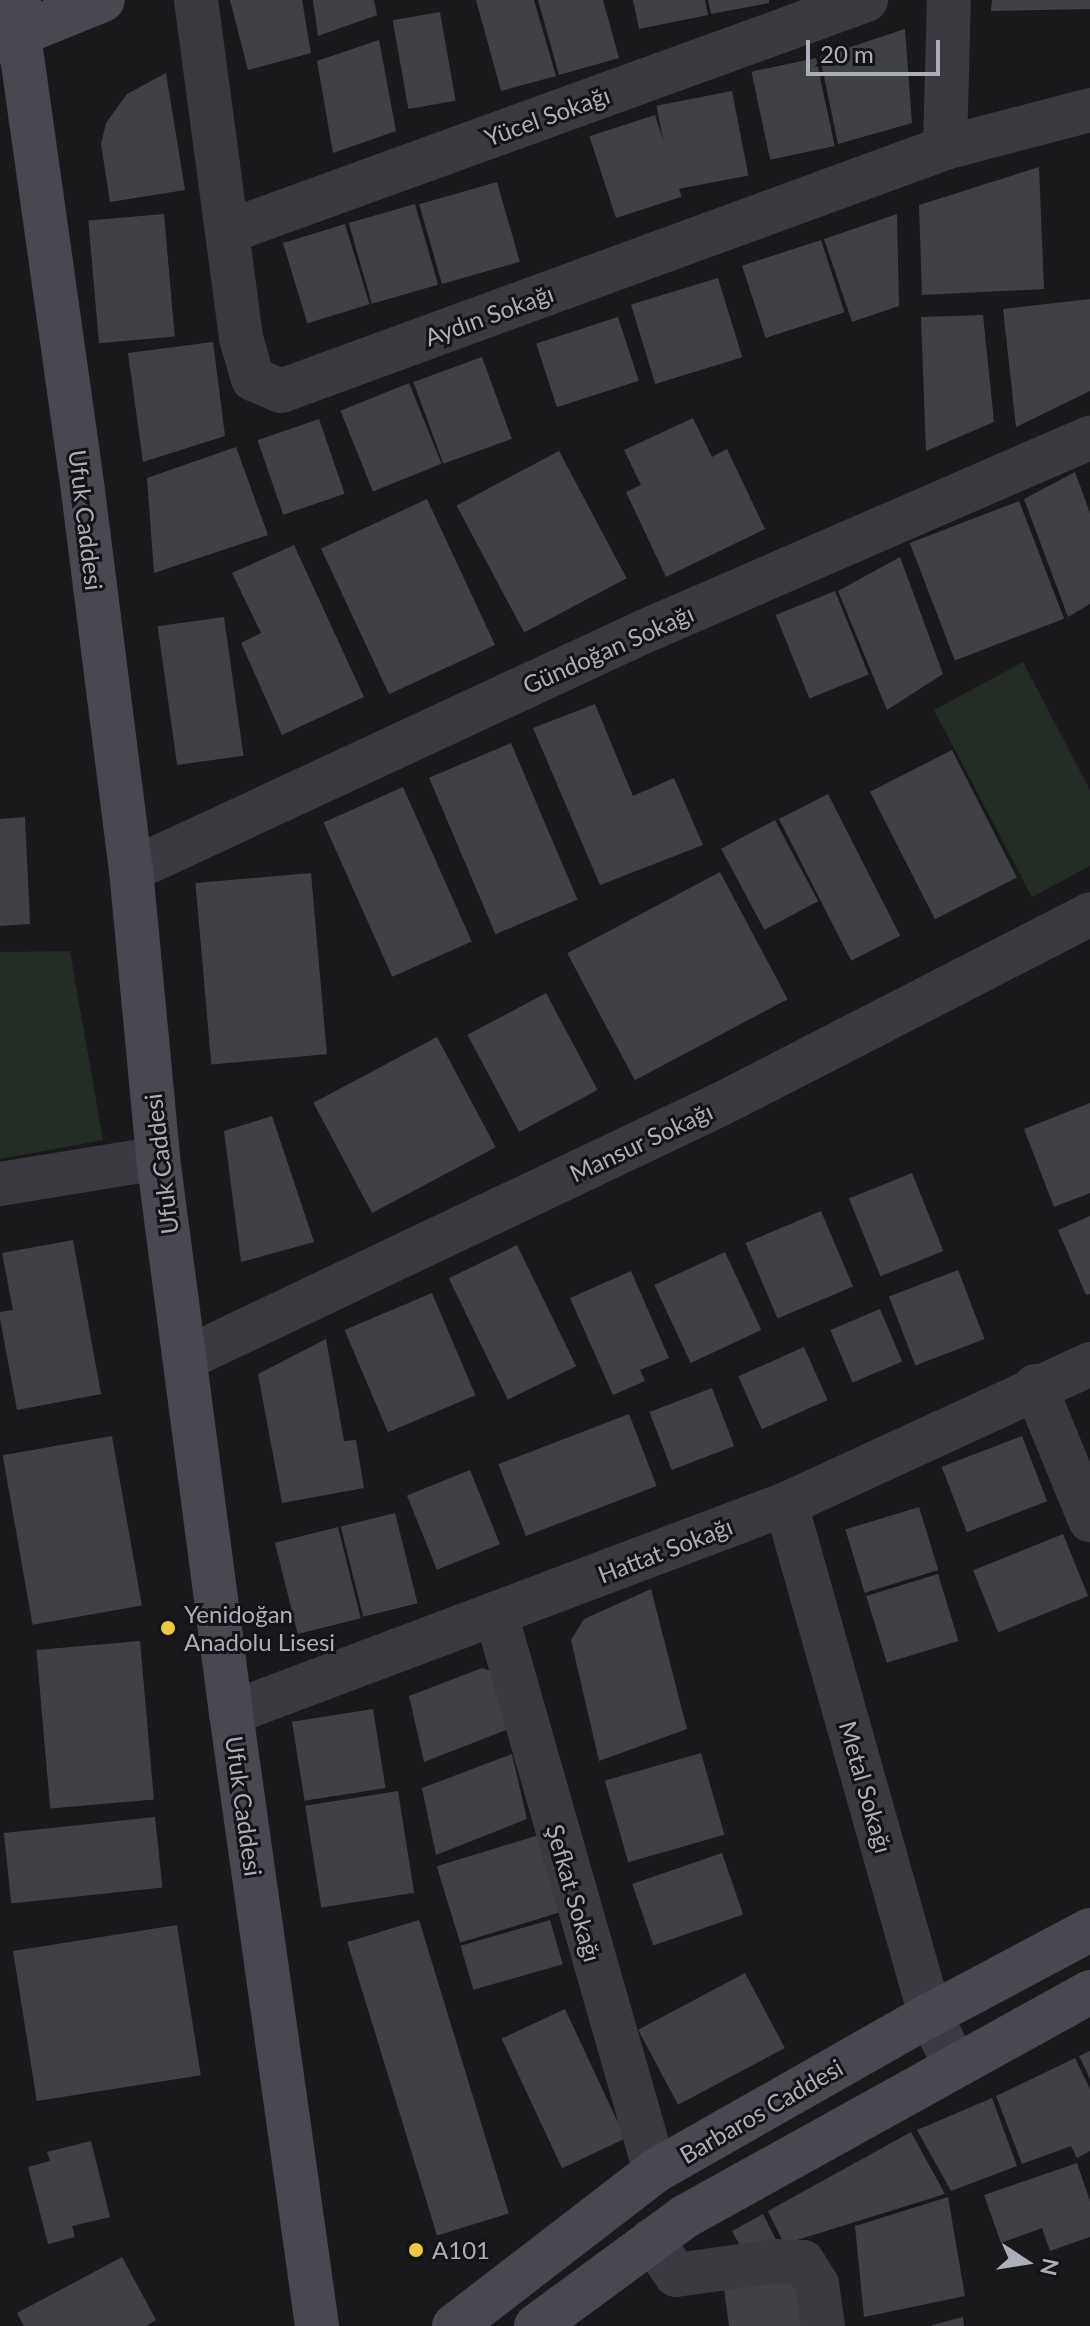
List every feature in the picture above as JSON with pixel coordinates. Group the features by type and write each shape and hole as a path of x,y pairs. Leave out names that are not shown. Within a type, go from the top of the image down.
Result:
{"street":[{"path":"12,26 103,0"},
{"name":"Aydın Sokağı","path":"196,0 241,338 253,379 281,391 945,148 1069,113 1090,110"},
{"name":"Yücel Sokağı","path":"227,232 866,0"},
{"path":"945,148 949,0"},
{"name":"Ufuk Caddesi","path":"12,26 83,491 131,870 158,1158 187,1358 231,1713 317,2326"},
{"name":"Gündoğan Sokağı","path":"131,870 643,632 1090,438"},
{"name":"Mansur Sokağı","path":"187,1358 721,1104 1090,914"},
{"path":"0,1184 158,1158"},
{"name":"Hattat Sokağı","path":"231,1713 786,1504 1035,1386 1090,1364"},
{"path":"1035,1386 1090,1520"},
{"name":"Metal Sokağı","path":"786,1504 930,2015 955,2065"},
{"name":"Şefkat Sokağı","path":"496,1614 655,2171"},
{"name":"Barbaros Caddesi","path":"454,2326 655,2171 930,2015 1090,1930"},
{"path":"536,2326 686,2216 1090,1992"},
{"path":"652,2240 676,2275 776,2261 803,2262 817,2284 823,2326"}],"shaded area":[{"path":"1023,662 1090,790 1090,866 1032,897 934,710"},
{"path":"70,951 103,1140 0,1159 0,952"}],"building":[{"path":"230,0 302,0 311,53 248,70"},
{"path":"313,0 374,0 377,15 318,36"},
{"path":"476,0 534,0 556,76 501,91"},
{"path":"538,0 603,0 619,58 559,75"},
{"path":"633,0 705,0 708,15 639,29"},
{"path":"708,0 769,0 769,3 711,14"},
{"path":"992,0 1090,0 1090,9 991,11"},
{"path":"440,12 456,101 408,109 393,20"},
{"path":"905,29 912,123 838,144 820,57"},
{"path":"379,40 396,131 333,153 317,61"},
{"path":"816,58 835,146 770,160 751,72"},
{"path":"166,73 185,190 110,202 101,144 106,123 127,94"},
{"path":"732,91 748,175 673,190 656,106"},
{"path":"655,115 682,197 616,218 589,136"},
{"path":"1039,167 1044,289 922,295 919,205"},
{"path":"497,182 520,262 442,284 419,204"},
{"path":"415,204 438,285 372,304 349,223"},
{"path":"164,214 175,337 99,343 88,221"},
{"path":"897,214 899,306 852,322 824,239"},
{"path":"345,224 370,304 307,323 283,243"},
{"path":"821,240 844,312 766,338 742,266"},
{"path":"718,278 742,357 655,384 631,305"},
{"path":"1090,299 1090,391 1016,427 1003,309"},
{"path":"983,315 994,422 926,451 921,317"},
{"path":"618,317 639,381 557,407 536,344"},
{"path":"213,342 225,436 143,462 128,353"},
{"path":"482,357 512,439 443,464 413,382"},
{"path":"409,383 442,464 373,491 340,411"},
{"path":"693,418 712,457 727,449 765,529 666,577 626,492 641,485 624,450"},
{"path":"319,419 345,494 283,515 258,440"},
{"path":"236,447 268,535 154,573 147,478"},
{"path":"559,451 627,578 524,633 457,505"},
{"path":"1075,472 1090,513 1090,604 1068,617 1024,499"},
{"path":"427,499 495,645 389,694 321,548"},
{"path":"1019,501 1064,619 955,661 910,543"},
{"path":"294,545 364,697 282,735 241,643 261,633 232,573"},
{"path":"900,557 943,674 887,710 838,591"},
{"path":"835,591 869,674 809,698 776,615"},
{"path":"224,617 243,756 177,765 158,626"},
{"path":"595,704 633,796 674,778 703,845 600,885 533,728"},
{"path":"511,743 577,899 495,934 429,778"},
{"path":"952,750 1017,877 935,919 870,792"},
{"path":"403,787 472,941 392,977 324,822"},
{"path":"828,794 900,936 851,961 779,819"},
{"path":"25,817 30,924 0,926 0,819"},
{"path":"775,820 818,901 764,930 721,849"},
{"path":"720,872 788,999 635,1080 567,953"},
{"path":"311,873 327,1054 211,1064 195,883"},
{"path":"546,993 598,1090 519,1132 467,1035"},
{"path":"437,1037 496,1147 372,1213 313,1103"},
{"path":"1090,1103 1090,1193 1054,1207 1024,1129"},
{"path":"272,1116 314,1242 241,1262 224,1131"},
{"path":"912,1173 943,1251 880,1276 849,1198"},
{"path":"821,1211 853,1286 778,1319 746,1243"},
{"path":"1090,1216 1090,1294 1086,1295 1058,1230"},
{"path":"73,1240 101,1394 17,1410 0,1319 0,1312 13,1310 2,1253"},
{"path":"517,1245 576,1366 508,1400 449,1278"},
{"path":"725,1252 761,1330 691,1363 654,1285"},
{"path":"958,1270 985,1339 915,1366 889,1297"},
{"path":"631,1271 669,1358 640,1370 645,1381 613,1395 570,1298"},
{"path":"432,1293 475,1395 388,1432 345,1330"},
{"path":"880,1309 902,1361 853,1383 830,1330"},
{"path":"326,1339 344,1441 356,1440 364,1488 282,1503 258,1374"},
{"path":"804,1347 828,1400 762,1429 738,1376"},
{"path":"712,1388 734,1446 672,1470 649,1412"},
{"path":"629,1414 657,1486 526,1536 498,1464"},
{"path":"112,1436 142,1605 33,1625 3,1455"},
{"path":"1022,1436 1047,1501 967,1532 942,1467"},
{"path":"470,1470 500,1544 437,1570 407,1495"},
{"path":"919,1507 938,1570 865,1593 845,1530"},
{"path":"395,1513 417,1603 363,1617 341,1527"},
{"path":"338,1527 361,1618 298,1634 275,1543"},
{"path":"1063,1534 1088,1596 998,1632 973,1570"},
{"path":"938,1574 958,1641 887,1663 866,1596"},
{"path":"651,1589 687,1729 599,1761 571,1640 584,1619"},
{"path":"140,1641 154,1799 50,1808 36,1650"},
{"path":"482,1668 493,1672 506,1730 424,1762 409,1696"},
{"path":"373,1709 386,1788 305,1801 292,1722"},
{"path":"701,1753 724,1835 628,1862 605,1781"},
{"path":"512,1754 527,1819 436,1855 422,1788"},
{"path":"398,1791 414,1893 321,1907 305,1806"},
{"path":"155,1817 162,1888 11,1903 4,1833"},
{"path":"539,1835 562,1912 460,1943 437,1866"},
{"path":"722,1853 743,1914 653,1945 632,1884"},
{"path":"419,1920 509,2214 437,2236 347,1942"},
{"path":"550,1920 563,1964 473,1990 461,1946"},
{"path":"177,1925 201,2075 37,2101 13,1951"},
{"path":"745,1973 785,2048 678,2105 638,2030"},
{"path":"565,2009 625,2139 562,2168 502,2039"},
{"path":"1090,2051 1090,2079 1079,2056"},
{"path":"1075,2058 1090,2089 1090,2151 1077,2158 1071,2146 1022,2164 996,2096"},
{"path":"992,2098 1017,2166 951,2191 917,2130"},
{"path":"911,2132 945,2194 784,2244 768,2211"},
{"path":"91,2141 110,2217 72,2226 75,2237 48,2244 28,2167 50,2161 47,2152"},
{"path":"1077,2163 1090,2201 1090,2237 1050,2251 1042,2228 1001,2243 984,2195"},
{"path":"948,2197 965,2296 864,2317 855,2226"},
{"path":"763,2214 779,2246 746,2257 732,2231"},
{"path":"122,2257 156,2320 146,2326 24,2326 17,2313"},
{"path":"797,2279 803,2326 729,2326 724,2289"},
{"path":"963,2317 964,2326 932,2326 932,2325"}],"place":[{"name":"Yenidoğan Anadolu Lisesi","path":"168,1628"},
{"name":"A101","path":"416,2250"}]}
